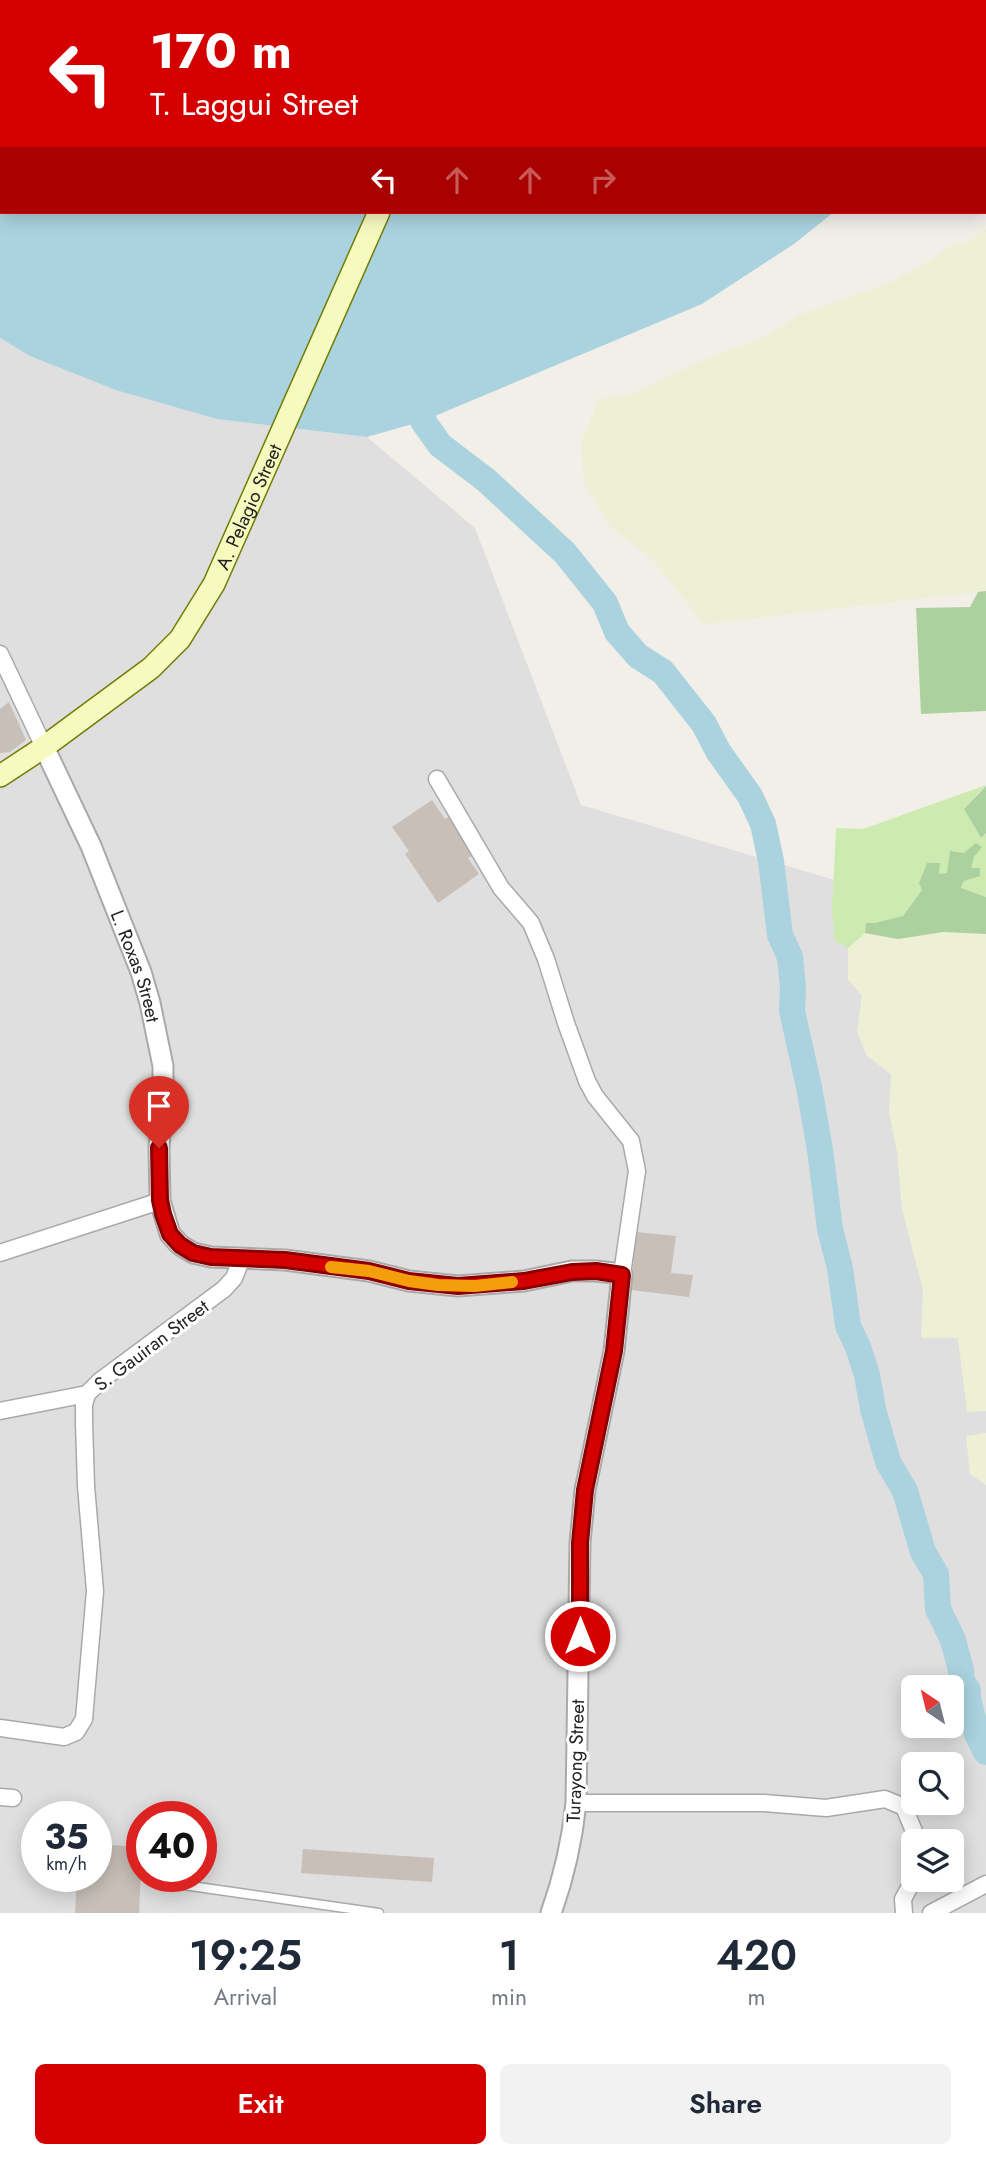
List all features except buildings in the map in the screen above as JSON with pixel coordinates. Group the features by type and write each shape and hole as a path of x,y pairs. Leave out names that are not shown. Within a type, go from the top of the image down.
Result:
{"main road":[{"name":"A. Pelagio Street","path":"0,776 151,668 180,639 214,584 378,214"}],"street":[{"path":"0,654 44,747"},
{"name":"L. Roxas Street","path":"44,747 91,846 150,1003 163,1066 159,1148 160,1200 170,1234 180,1245 193,1253 211,1257 285,1260 369,1271 409,1281 458,1286 524,1281 572,1272 596,1271 622,1275"},
{"path":"437,779 501,888 538,935 587,1081 595,1096 631,1141 638,1171 622,1275"},
{"path":"0,1253 160,1200"},
{"name":"S. Gauiran Street","path":"0,1411 87,1394 100,1381 224,1289 234,1278 242,1258"},
{"name":"Turayong Street","path":"551,1913 565,1869 576,1803 580,1543 585,1490 614,1351 622,1275"},
{"path":"0,1728 64,1737 76,1732 84,1719 95,1591 86,1473 84,1405 87,1394"},
{"path":"576,1803 764,1803 826,1808 885,1799 904,1807 913,1829"},
{"path":"931,1913 986,1884"},
{"path":"904,1913 903,1899 907,1892"}],"lane":[{"path":"217,1890 379,1913"}],"shaded area":[{"path":"0,338 30,356 217,419 367,437 475,528 581,805 922,906 986,1003 986,1913 0,1913"}],"green space":[{"path":"986,228 986,591 704,624 654,561 610,526 584,483 581,442 599,399 630,395 704,360 764,337 799,315 894,281 953,244 969,242"},
{"path":"986,591 986,711 921,714 916,608 970,607 978,592"},
{"path":"986,785 964,809 981,838 986,833 986,897 961,889 981,847 948,873 939,875 922,890 903,916 866,923 865,933 848,948 835,941 832,911 836,828 863,829"},
{"path":"986,786 986,833 981,838 964,809"},
{"path":"976,843 982,847 974,857 971,868 980,868 980,876 964,881 961,888 986,897 986,934 943,932 898,939 865,933 866,923 903,916 922,890 919,883 927,863 940,863 939,874 947,873 950,851 964,853"},
{"path":"943,932 986,935 986,1411 967,1412 958,1338 921,1338 923,1290 902,1209 897,1152 889,1112 891,1074 867,1056 857,1032 862,996 848,979 848,948 865,933 898,939"},
{"path":"986,1433 986,1485 970,1474 966,1436"}],"water":[{"path":"0,214 832,214 794,244 702,304 423,421 367,437 217,419 116,390 30,356 0,338"}],"waterway":[{"path":"424,385 423,421 440,445 486,480 565,553 605,603 617,632 638,656 663,672 704,724 718,751 750,796 763,824 771,861 780,935 790,957 792,1011 809,1087 830,1229 840,1268 848,1326 867,1375 873,1409 888,1462 905,1491 923,1552 936,1574 938,1609 953,1640 962,1682 968,1690 977,1734 986,1752"}],"slow traffic":[{"path":"331,1267 369,1271 438,1285 475,1286 512,1282"}],"route":[{"path":"159,1148 160,1200 163,1214 170,1234 180,1245 193,1253 211,1257 285,1260 369,1271 438,1285 475,1286 572,1272 596,1271 622,1275 614,1351 585,1490 580,1543 580,1636"}]}
